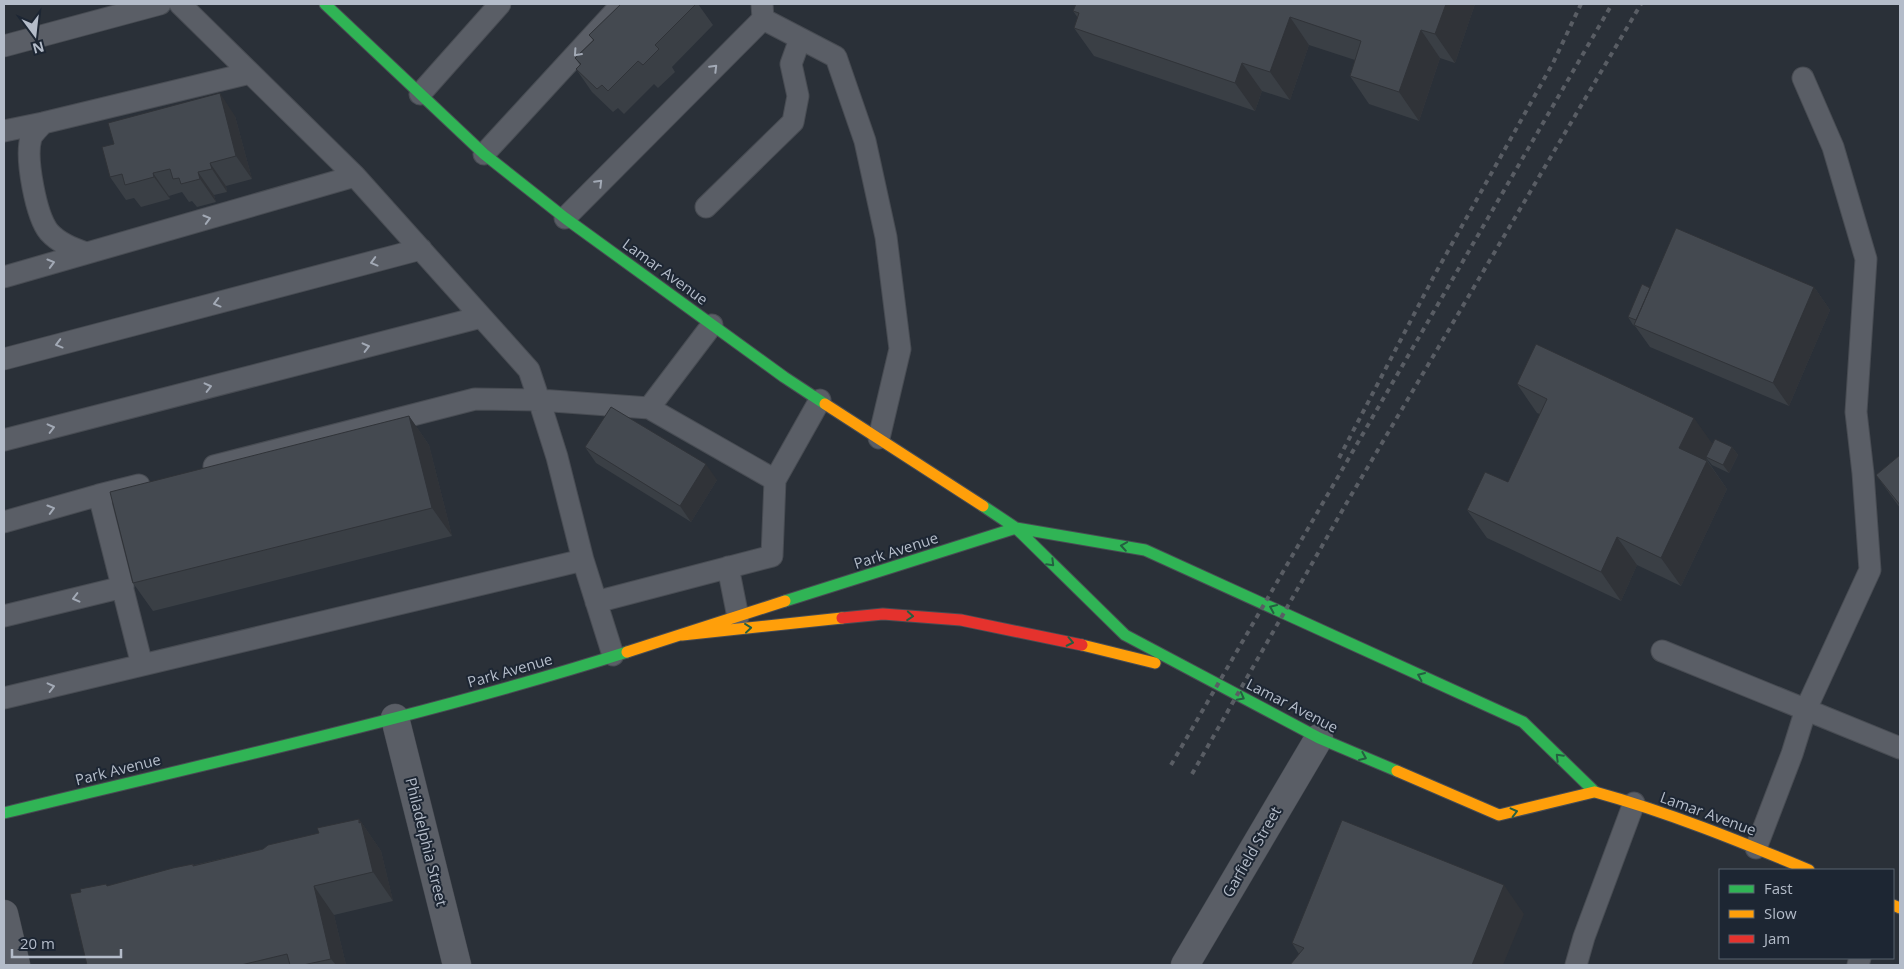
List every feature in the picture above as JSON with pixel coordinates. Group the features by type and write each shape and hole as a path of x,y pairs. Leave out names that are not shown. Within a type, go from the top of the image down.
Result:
{"main road":[{"name":"Lamar Avenue","path":"325,4 484,154 565,218 784,377 1016,528 1124,635 1319,738 1499,815 1594,792 1634,803 1756,848 1807,869"},
{"name":"Lamar Avenue","path":"1016,528 1145,550 1487,705 1523,722 1594,792"},
{"name":"Park Avenue","path":"4,813 395,718 550,676 1016,528"},
{"path":"682,635 883,614 970,622 1071,642 1198,674"}],"street":[{"name":"Philadelphia Street","path":"395,718 457,965"},
{"name":"Garfield Street","path":"1185,965 1319,738"},
{"path":"4,914 16,965"}],"lane":[{"path":"4,46 160,4"},
{"path":"180,4 356,176 529,370 557,457 583,560 614,655"},
{"path":"420,94 500,4"},
{"path":"484,154 622,4"},
{"path":"565,218 762,12 800,39 836,57 864,141 886,237 900,349 879,438"},
{"path":"706,207 793,122 798,96 790,64 800,39"},
{"path":"4,131 250,73"},
{"path":"1756,848 1792,754 1806,709 1870,570 1863,473 1856,412 1866,260 1833,147 1803,78"},
{"path":"43,123 31,136 29,156 39,213 48,231 62,243 86,253"},
{"path":"4,277 356,176"},
{"path":"4,359 421,249"},
{"path":"4,440 481,317"},
{"path":"649,408 712,324"},
{"path":"196,470 475,399 539,400 649,408 775,480"},
{"path":"596,602 772,556 775,480 820,400"},
{"path":"4,522 157,480"},
{"path":"100,495 142,665"},
{"path":"4,698 583,560"},
{"path":"728,567 738,617"},
{"path":"4,616 123,587"},
{"path":"1662,651 1900,748"},
{"path":"1576,965 1584,937 1634,803"}],"building":[{"path":"621,4 696,4 655,45 659,49 643,65 638,61 608,91 602,85 597,89 576,69 581,64 575,58 594,40 589,35"},
{"path":"1076,4 1446,4 1435,34 1421,30 1399,92 1350,76 1361,41 1290,17 1270,72 1242,63 1235,83 1074,28 1079,13 1073,11"},
{"path":"220,93 236,156 210,163 212,169 198,172 200,179 181,184 179,178 173,179 170,169 153,173 154,177 125,185 122,174 110,177 102,147 114,144 108,123"},
{"path":"1676,228 1814,287 1773,383 1634,325"},
{"path":"1642,284 1650,288 1636,320 1628,317"},
{"path":"1536,344 1694,418 1679,448 1707,461 1661,558 1617,537 1601,572 1467,510 1485,472 1508,482 1547,399 1517,384"},
{"path":"611,407 706,464 680,506 585,447"},
{"path":"409,416 432,508 133,583 110,492"},
{"path":"1715,439 1732,447 1723,465 1706,457"},
{"path":"1900,455 1900,505 1876,475"},
{"path":"359,819 373,872 314,886 331,959 303,965 290,965 287,954 241,965 87,965 70,894 81,892 80,889 106,884 107,886 173,868 193,864 193,866 263,849 268,845 319,833 317,828"},
{"path":"1342,820 1504,885 1472,965 1290,965 1304,948 1292,943"}],"railway":[{"path":"1339,458 1434,276 1553,63 1581,4"},
{"path":"1171,765 1612,4"},
{"path":"1192,774 1346,504 1641,4"}],"traffic: fast":[{"path":"325,4 484,154 565,218 784,377 825,404"},
{"path":"983,506 1016,528 1125,635 1319,738 1397,771"},
{"path":"785,601 1016,528"},
{"path":"1016,528 1145,550 1523,722 1595,792"},
{"path":"4,813 395,718 627,652"}],"traffic: slow":[{"path":"825,404 983,506"},
{"path":"627,652 785,601"},
{"path":"682,635 842,618"},
{"path":"1082,645 1155,663"},
{"path":"1397,771 1499,815 1594,792"},
{"path":"1595,792 1676,818 1807,869"},
{"path":"1894,905 1900,908"}],"traffic: jam":[{"path":"842,618 883,614 961,620 1082,645"}]}
